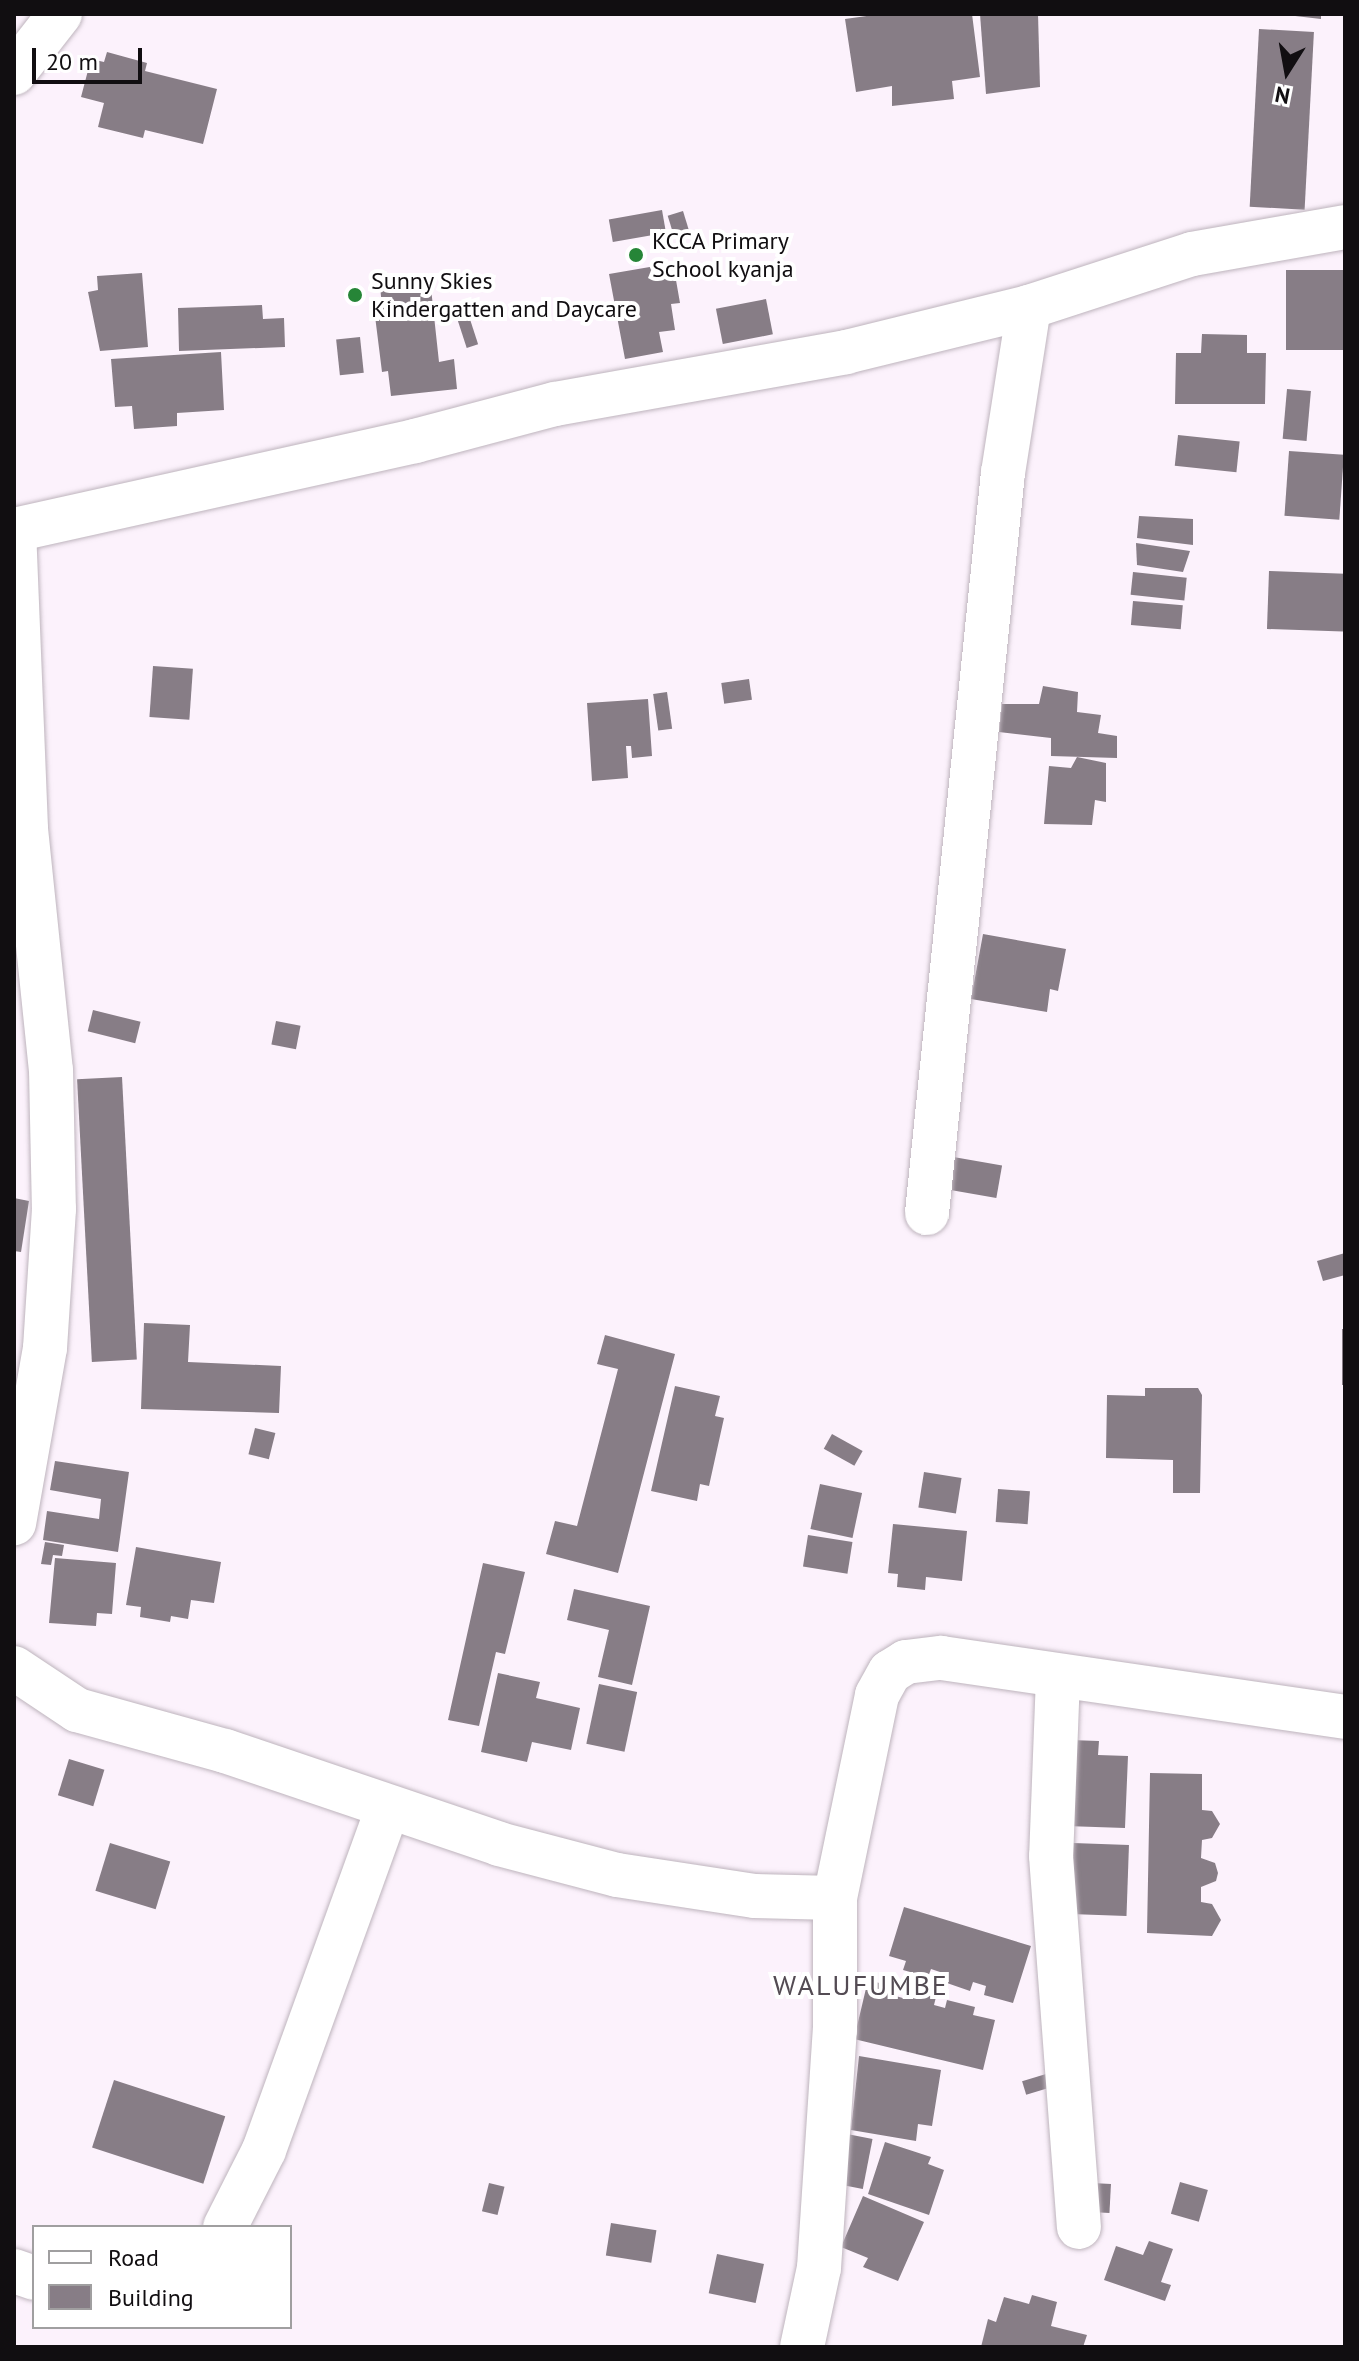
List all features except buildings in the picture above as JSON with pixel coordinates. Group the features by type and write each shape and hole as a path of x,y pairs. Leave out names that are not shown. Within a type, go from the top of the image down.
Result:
{"street":[{"path":"14,73 60,14"},
{"path":"14,1523 45,1348 54,1209 51,1070 26,829 14,529 415,441 555,404 846,352 1029,307 1192,254 1345,227"},
{"path":"927,1213 1003,473 1029,307"},
{"path":"802,2347 819,2268 835,2030 835,1898 877,1695 890,1672 925,1657 1345,1717"},
{"path":"14,1668 77,1710 225,1751 388,1808 617,1875 719,1893 835,1898"},
{"path":"1058,1677 1051,1856 1079,2227"},
{"path":"226,2225 264,2150 388,1808"}],"place":[{"name":"KCCA Primary School kyanja","path":"636,255"},
{"name":"Sunny Skies Kindergatten and Daycare","path":"355,295"}],"district":[{"name":"WALUFUMBE","path":"861,1985"}]}
